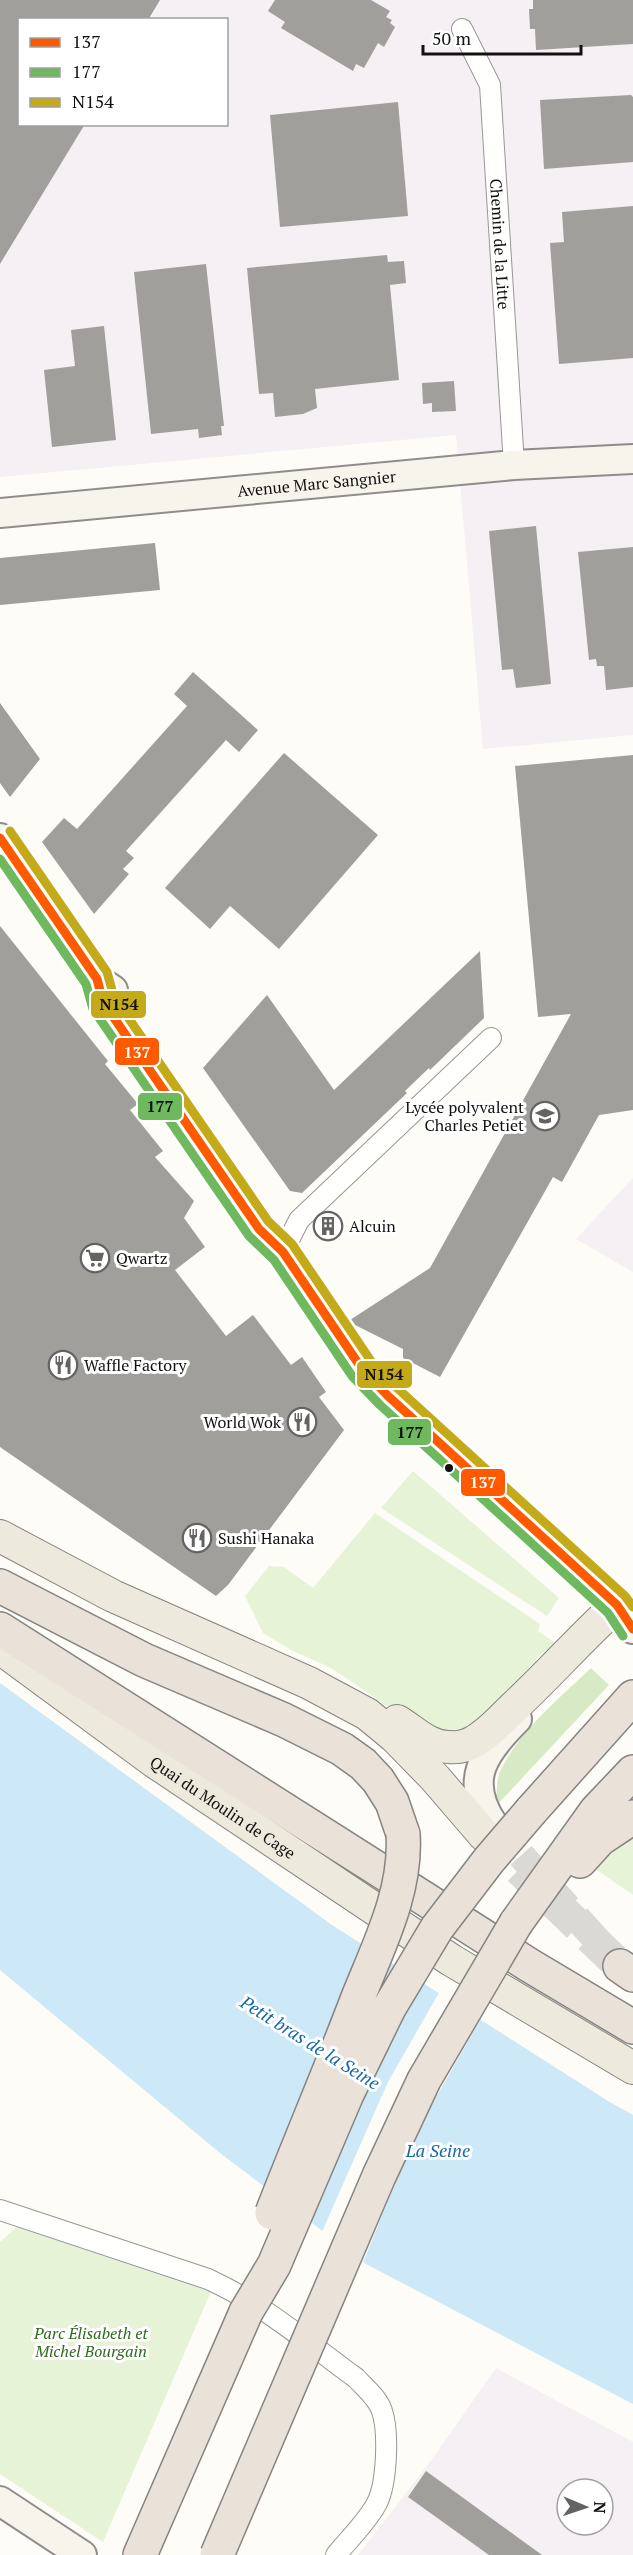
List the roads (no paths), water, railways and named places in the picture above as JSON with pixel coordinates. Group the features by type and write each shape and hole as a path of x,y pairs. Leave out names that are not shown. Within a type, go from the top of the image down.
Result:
{"highway":[{"path":"0,1586 144,1660 284,1720 342,1749 363,1764 378,1780 392,1802 403,1834 404,1862 398,1892 372,1963 259,2245 246,2312"},
{"path":"0,1629 519,1958 633,2027"},
{"path":"140,2555 246,2312 274,2265 347,2094 388,2008 437,1928 489,1860 633,1697"},
{"path":"218,2555 379,2176 424,2080 516,1923 596,1811 633,1772"},
{"path":"516,1923 562,1883 600,1839 633,1817"}],"main road":[{"name":"Avenue Marc Sangnier","path":"0,513 513,465 627,460"},
{"path":"0,838 97,979 123,999 271,1216 283,1251 373,1382 629,1609"},
{"path":"0,1536 113,1596 282,1671 367,1714 489,1829"},
{"path":"282,1671 361,1698 426,1741 438,1746 459,1747 473,1743 485,1734 544,1679 583,1635 629,1609"},
{"path":"489,1829 478,1791 480,1770 488,1754 507,1729 629,1609"},
{"name":"Quai du Moulin de Cage","path":"0,1648 155,1762 451,1960 543,2016"},
{"path":"543,2016 633,2068"},
{"path":"543,2016 609,2068 633,2080"},
{"path":"0,2501 82,2555"}],"street":[{"name":"Chemin de la Litte","path":"462,29 490,85 513,465"},
{"path":"283,1251 299,1220 491,1038"},
{"path":"0,2210 208,2279 228,2288 260,2306 366,2388 382,2409 385,2424 384,2472 378,2502 336,2555"}],"water":[{"name":"La Seine","path":"0,1683 332,1925 633,2115 633,2404 366,2264 220,2153 0,1970"}],"tunnel":[{"path":"493,1824 620,1966"},
{"path":"484,1835 620,1966"}],"place":[{"name":"Lycée polyvalent Charles Petiet","path":"545,1116"},
{"name":"Alcuin","path":"328,1226"},
{"name":"Qwartz","path":"95,1258"},
{"name":"Waffle Factory","path":"63,1365"},
{"name":"World Wok","path":"302,1422"},
{"name":"Sushi Hanaka","path":"197,1538"}],"water label":[{"name":"Petit bras de la Seine","path":"310,2043"}],"park label":[{"name":"Parc Élisabeth et Michel Bourgain","path":"91,2342"}]}
